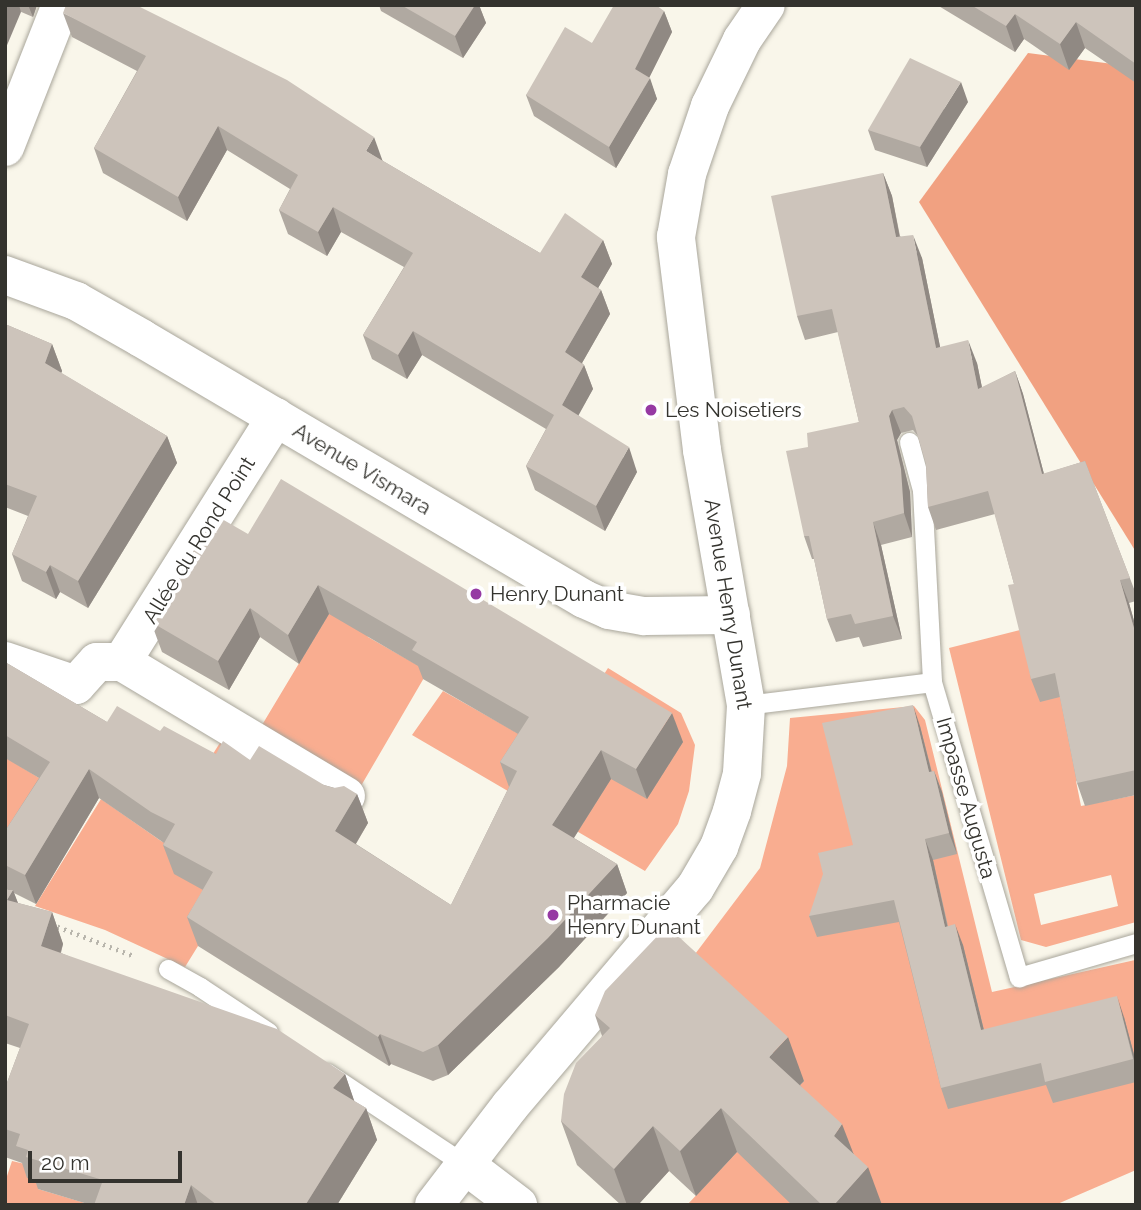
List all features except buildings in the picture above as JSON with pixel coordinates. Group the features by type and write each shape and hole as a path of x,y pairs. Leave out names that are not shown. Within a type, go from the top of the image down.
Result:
{"street":[{"path":"5,147 61,5"},
{"name":"Avenue Henry Dunant","path":"434,1205 464,1164 701,878 719,847 742,773 746,705 702,450 676,237 687,174 710,106 742,40 766,5"},
{"name":"Avenue Vismara","path":"5,275 76,301 584,599 609,610 644,616 732,615"},
{"name":"Allée du Rond Point","path":"122,662 276,417"},
{"path":"5,661 76,685 97,662 122,662 346,796"},
{"path":"464,1164 518,1205"}],"lane":[{"path":"746,705 932,682 922,490 909,442"},
{"name":"Impasse Augusta","path":"932,682 1019,977 1136,943"},
{"path":"168,970 200,987 280,1041"},
{"path":"314,1064 464,1164"}],"path":[{"path":"45,923 58,925 168,970"}],"shaded area":[{"path":"1028,53 1136,67 1136,552 919,202"},
{"path":"346,585 368,637 428,671 358,791 259,730"},
{"path":"1114,606 1080,779 1076,781 1081,806 1136,795 1136,922 1046,947 1021,940 949,648","holes":["1111,875 1118,906 1041,925 1034,894"]},
{"path":"608,668 681,713 695,745 689,791 678,824 645,871 412,735 443,691 553,753"},
{"path":"914,706 925,720 992,992 1135,960 1136,1170 1055,1205 687,1205 804,1081 683,970 760,868 787,766 790,718"},
{"path":"223,738 198,946 185,967 105,930 35,906 101,799 161,841 186,853 204,768"},
{"path":"5,757 57,789 5,877"},
{"path":"12,1161 25,1164 40,1182 38,1189 85,1203 117,1205 5,1205 5,1182"}],"place":[{"name":"Les Noisetiers","path":"651,410"},
{"name":"Henry Dunant","path":"476,594"},
{"name":"Pharmacie Henry Dunant","path":"553,915"}]}
